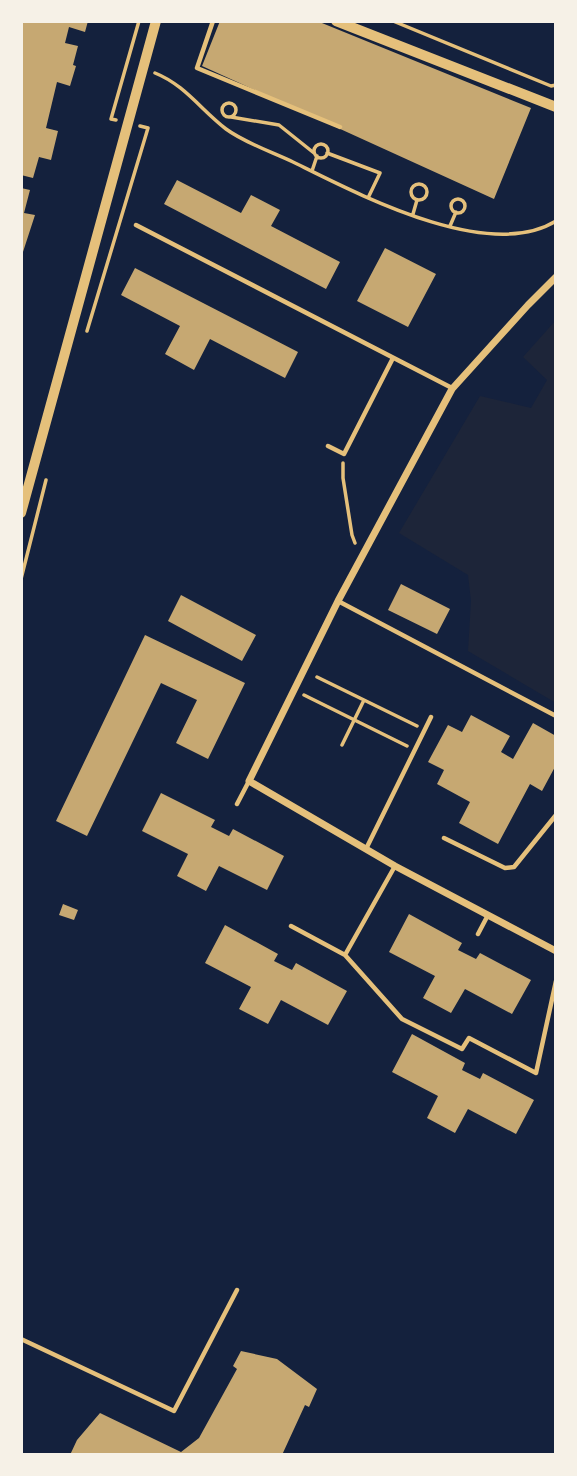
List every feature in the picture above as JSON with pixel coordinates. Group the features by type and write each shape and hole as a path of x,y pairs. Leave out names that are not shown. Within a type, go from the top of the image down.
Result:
{"street":[{"path":"21,513 156,21"},
{"path":"336,21 556,107"},
{"path":"556,277 452,389 338,601 248,781 395,866 556,951"}],"lane":[{"path":"213,21 197,68 340,127"},
{"path":"136,225 452,389"},
{"path":"328,446 344,454 393,358"},
{"path":"338,601 556,716"},
{"path":"366,849 431,717"},
{"path":"237,804 248,781"},
{"path":"444,838 505,868 514,867 556,815"},
{"path":"345,955 395,866"},
{"path":"478,934 488,915"},
{"path":"291,926 345,955 402,1019 462,1049 469,1038 536,1073 556,981"},
{"path":"21,1339 174,1411 237,1290"}],"path":[{"path":"393,21 551,86 556,85"},
{"path":"144,69 170,79 188,92 228,130 367,198 450,226 483,233 512,235 542,230 556,221"},
{"path":"222,125 225,116 223,108 227,104 236,111 231,117"},
{"path":"225,116 279,125 316,155 323,157 327,153"},
{"path":"312,171 316,146 326,146 327,153"},
{"path":"327,153 380,173 367,198"},
{"path":"416,184 424,184 428,191 427,196 423,200 416,200 411,195 412,188 416,184"},
{"path":"414,214 416,200"},
{"path":"450,226 456,212"},
{"path":"344,454 343,478 355,543"},
{"path":"317,677 425,730"},
{"path":"303,695 415,750"},
{"path":"342,745 364,700"}],"shaded area":[{"path":"556,320 556,703 468,651 471,601 468,575 399,533 480,396 531,408 547,380 523,357"}],"building":[{"path":"21,21 88,21 85,32 69,27 65,43 78,46 73,65 76,66 70,86 57,82 46,128 58,131 51,160 39,157 33,178 21,175"},
{"path":"220,21 317,21 531,108 494,199 202,66"},
{"path":"177,180 241,213 251,195 280,210 271,226 340,262 326,289 164,204"},
{"path":"21,188 30,190 24,213 35,215 22,255"},
{"path":"385,248 436,274 408,327 357,301"},
{"path":"135,268 298,352 285,378 210,339 194,370 165,354 180,326 121,295"},
{"path":"401,584 450,609 437,634 388,610"},
{"path":"181,595 256,635 242,661 168,621"},
{"path":"145,635 245,683 208,759 176,743 197,700 161,683 87,836 56,821"},
{"path":"471,715 510,736 501,752 513,759 533,723 556,736 556,765 542,791 530,784 498,844 459,823 470,802 437,784 444,770 428,762 448,725 462,732"},
{"path":"161,793 215,820 211,827 229,836 233,829 284,856 267,890 219,866 206,891 177,876 188,854 142,831"},
{"path":"63,904 78,910 74,920 59,915"},
{"path":"409,914 462,943 458,950 476,959 480,953 531,980 512,1014 465,989 451,1013 423,998 435,976 389,952"},
{"path":"225,925 278,954 274,961 292,970 296,963 347,991 328,1025 281,1000 268,1024 239,1009 251,987 205,963"},
{"path":"412,1034 465,1063 462,1070 480,1079 483,1073 534,1100 516,1134 468,1109 455,1133 427,1118 438,1096 392,1072"},
{"path":"241,1351 277,1359 317,1389 309,1407 305,1405 282,1455 70,1455 77,1440 100,1413 181,1452 199,1438 237,1369 233,1366"}]}
